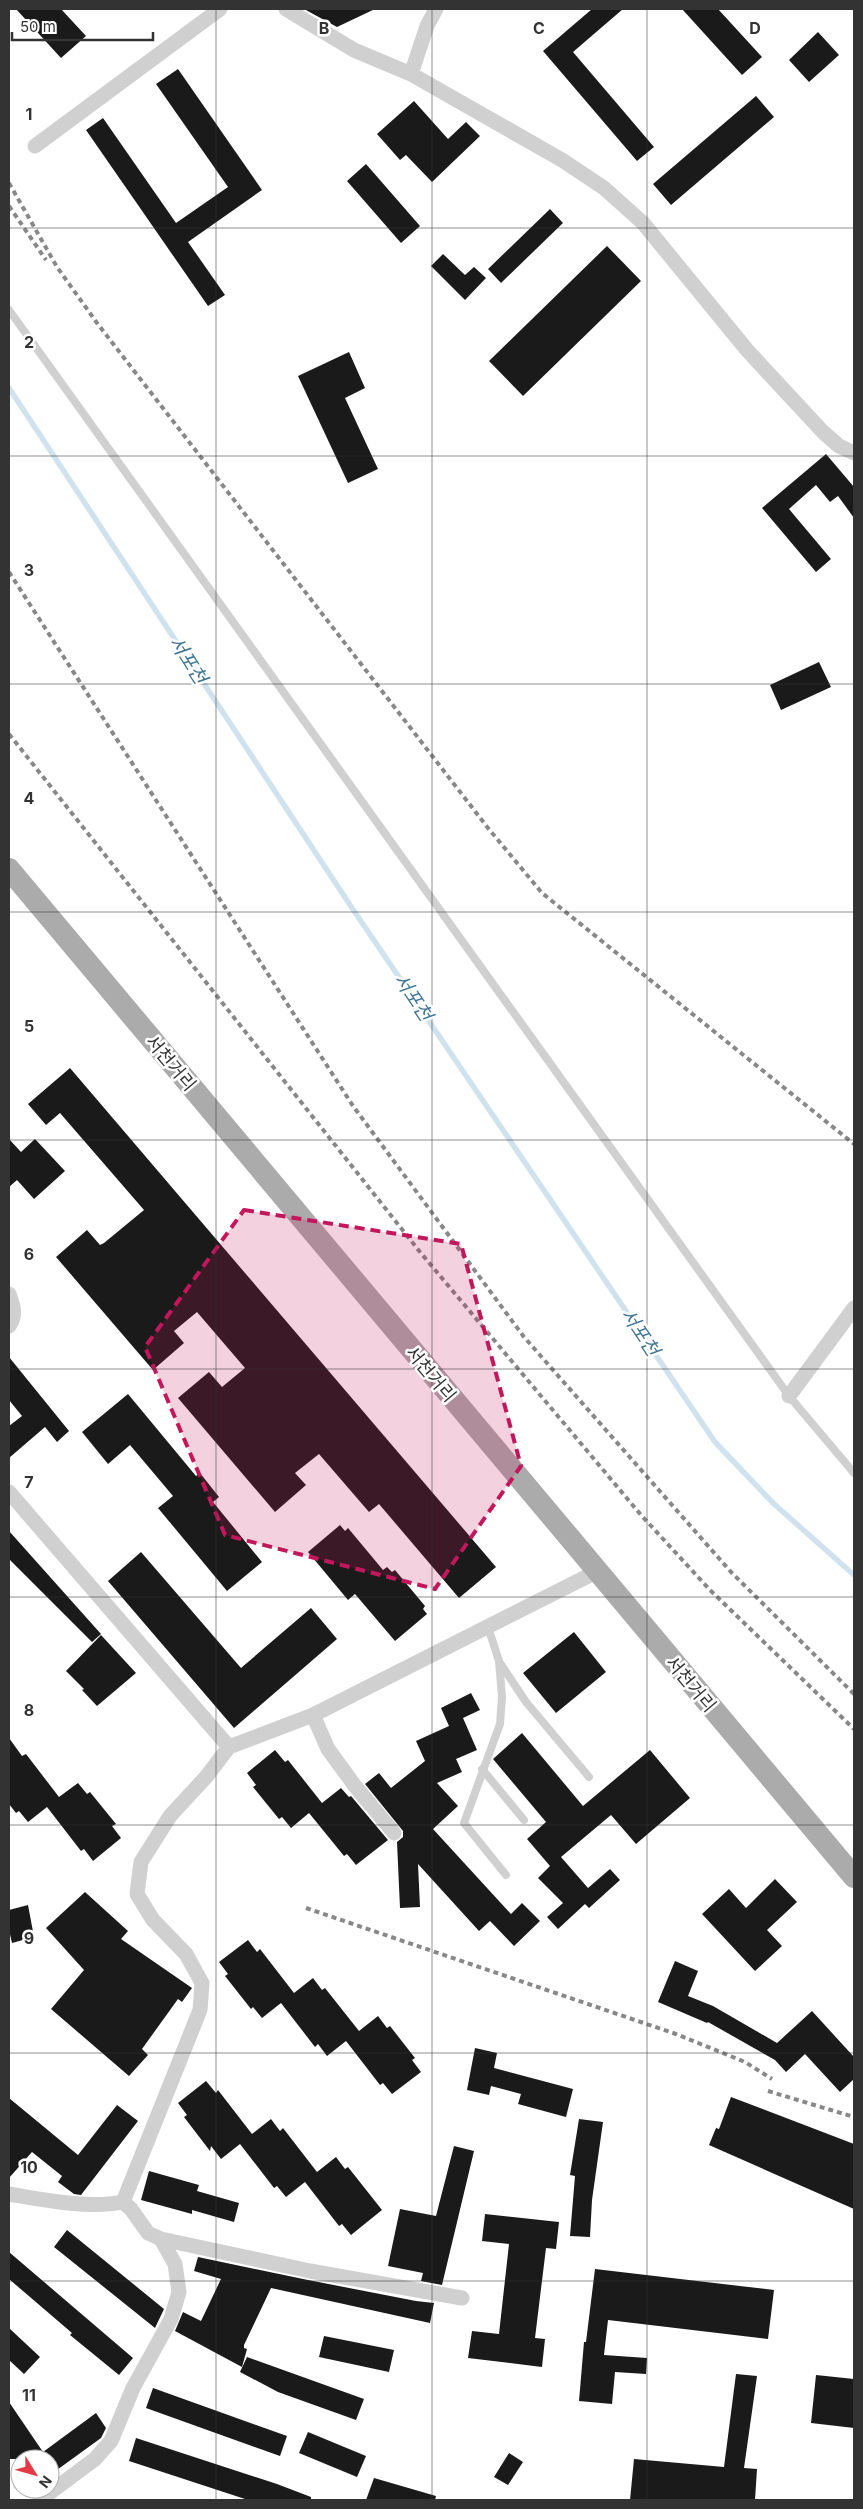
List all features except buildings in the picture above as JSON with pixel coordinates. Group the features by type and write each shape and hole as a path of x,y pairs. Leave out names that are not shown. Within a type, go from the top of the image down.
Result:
{"main road":[{"name":"서천거리","path":"9,869 596,1572 854,1877"}],"street":[{"path":"35,146 220,9"},
{"path":"286,9 354,50 411,74 562,160 604,188 643,223 747,350 823,432 839,446 854,453"},
{"path":"411,74 427,26 436,9"},
{"path":"9,1294 14,1308 13,1320 9,1326"},
{"path":"789,1396 854,1308"},
{"path":"11,1498 230,1747"},
{"path":"122,2202 200,2010 202,1983 186,1954 153,1920 137,1894 141,1862 170,1816 206,1777 230,1747 313,1715 596,1572"},
{"path":"313,1715 328,1749 355,1786 394,1833"},
{"path":"9,2194 48,2200 109,2204 122,2202 131,2209 148,2233 161,2239 310,2270 462,2298"},
{"path":"40,2500 95,2460 111,2441 133,2388 171,2318 179,2292 175,2264 161,2239"}],"lane":[{"path":"9,310 789,1396 854,1473"},
{"path":"488,1627 499,1661 502,1697 500,1724 482,1769 464,1824 506,1875"},
{"path":"499,1661 526,1702 588,1777"},
{"path":"482,1769 524,1820"}],"highlighted area":[{"path":"244,1210 461,1244 521,1466 435,1589 225,1535 145,1347"}],"waterway":[{"name":"서포천","path":"9,388 352,908 715,1442 773,1503 854,1575"}],"railway":[{"path":"9,183 57,267 97,323 488,828 542,893 854,1144"},
{"path":"9,206 46,260"},
{"path":"9,572 353,1106 524,1337 731,1572 854,1694"},
{"path":"9,734 420,1252 641,1515 710,1590 854,1729"},
{"path":"306,1908 676,2034 745,2062 772,2079"},
{"path":"768,2091 854,2117"}]}
